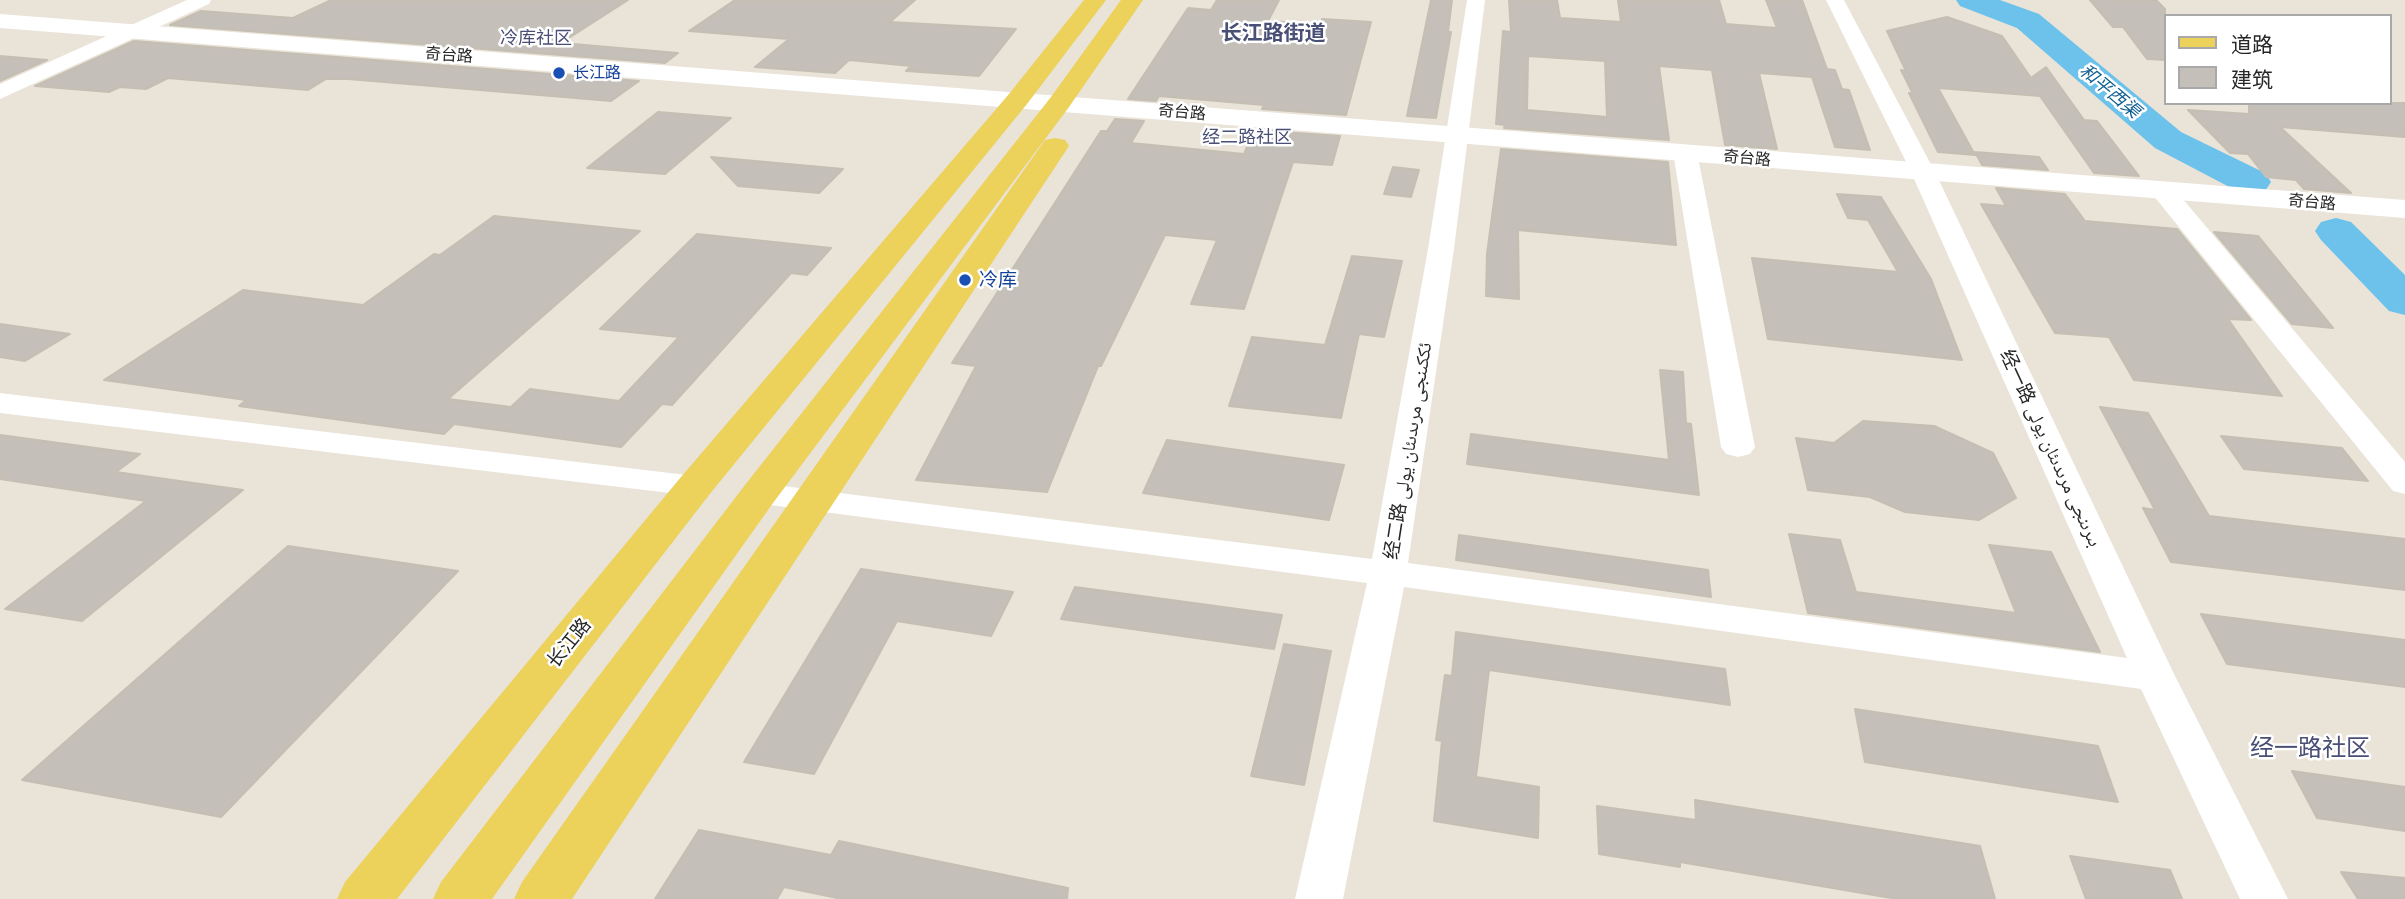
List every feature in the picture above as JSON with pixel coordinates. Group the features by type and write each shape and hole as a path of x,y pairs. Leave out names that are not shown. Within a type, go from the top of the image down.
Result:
{"main road":[{"name":"长江路","path":"365,899 695,486 1018,99 1095,0"},
{"path":"542,899 814,499 1072,103 1132,0"},
{"path":"461,899 759,494 1157,0"}],"street":[{"path":"0,92 202,0"},
{"name":"经二路 ئككىنجى مرىدىئان يولى","path":"1319,899 1388,573 1476,0"},
{"name":"经一路 بىرىنجى مرىدىئان يولى","path":"1835,0 1923,172 2155,676 2264,899"},
{"name":"奇台路","path":"0,21 2405,209"},
{"path":"1685,152 1738,447"},
{"path":"2162,190 2405,484"},
{"path":"0,403 695,486"},
{"path":"759,494 1388,573 2155,676"}],"building":[{"path":"331,0 628,0 561,43 678,53 665,63 170,25 201,11 293,18"},
{"path":"735,0 915,0 890,22 1016,29 979,76 906,71 911,66 849,60 835,73 755,67 789,39 689,31"},
{"path":"1217,0 1279,0 1268,21 1320,24 1322,19 1371,22 1346,115 1262,109 1264,105 1159,96 1156,101 1128,99 1188,8 1211,10"},
{"path":"1431,0 1452,0 1448,32 1451,32 1436,118 1407,116"},
{"path":"1509,0 1557,0 1560,18 1621,22 1618,0 1719,0 1726,24 1777,28 1766,0 1802,0 1827,69 1835,70 1842,89 1849,90 1870,150 1835,147 1812,77 1759,73 1777,149 1725,145 1712,70 1659,66 1669,140 1504,128 1505,125 1496,124 1503,31 1511,32","holes":["1528,56 1605,61 1607,117 1527,110"]},
{"path":"2090,0 2156,0 2165,9 2164,60 2147,59 2123,27 2113,27"},
{"path":"1947,17 2002,36 2031,78 2046,67 2084,120 2097,121 2139,176 2094,173 2040,96 1938,88 1975,155 1938,152 1909,93 1913,94 1901,70 1906,71 1887,31"},
{"path":"134,41 639,81 611,101 348,79 326,79 308,90 168,78 146,89 120,87 109,92 35,86"},
{"path":"0,56 47,60 0,81"},
{"path":"2405,103 2405,137 2280,127 2351,193 2304,189 2296,180 2266,177 2248,154 2230,153 2188,110 2249,114 2249,105"},
{"path":"658,112 731,118 665,174 587,168"},
{"path":"1115,119 1144,121 1131,143 1244,154 1254,130 1340,136 1332,165 1293,162 1244,309 1191,304 1217,240 1165,235 1101,366 1098,366 1047,492 916,480 976,366 952,363 1101,131 1107,131"},
{"path":"1501,149 1668,162 1676,245 1518,230 1519,299 1486,296 1487,254"},
{"path":"1975,152 2039,157 2048,170 1982,165"},
{"path":"711,157 843,169 819,193 738,186"},
{"path":"1393,167 1419,170 1411,197 1384,194"},
{"path":"1996,188 2065,194 2085,221 2177,229 2251,320 2228,319 2282,396 2134,380 2109,337 2055,333 1981,204 2006,206"},
{"path":"1837,194 1881,197 1931,279 1962,360 1768,339 1752,258 1898,272 1868,220 1848,218"},
{"path":"494,216 640,231 448,399 511,407 530,389 619,401 679,337 600,329 697,234 831,248 807,275 791,273 672,405 662,404 621,447 454,424 444,434 239,406 246,400 104,380 243,290 363,305 434,254 440,255"},
{"path":"2214,232 2258,236 2333,328 2292,324"},
{"path":"1352,256 1402,261 1384,337 1359,334 1341,418 1229,406 1252,337 1325,345"},
{"path":"0,324 70,334 25,361 0,357"},
{"path":"1660,370 1683,372 1686,423 1691,424 1699,495 1467,464 1471,434 1669,460"},
{"path":"2100,407 2148,413 2209,516 2405,539 2405,590 2171,562 2143,508 2155,510"},
{"path":"1863,421 1934,426 1993,453 2016,498 1979,520 1905,512 1870,497 1808,490 1796,438 1834,443"},
{"path":"0,435 140,454 116,472 243,490 82,621 5,609 146,501 0,479"},
{"path":"2221,436 2342,448 2368,481 2244,469"},
{"path":"1167,440 1344,465 1329,520 1143,493"},
{"path":"1789,534 1840,540 1856,592 2016,613 1989,545 2051,552 2100,652 1808,613"},
{"path":"1459,535 1708,570 1711,597 1456,560"},
{"path":"288,546 458,571 221,817 22,780"},
{"path":"861,569 1013,592 991,636 897,621 814,774 744,762"},
{"path":"1075,587 1282,615 1274,649 1061,619"},
{"path":"2201,614 2405,640 2405,687 2227,664"},
{"path":"1456,632 1725,669 1730,705 1489,670 1476,777 1539,787 1538,838 1434,821 1442,741 1436,740 1445,675 1452,676"},
{"path":"1284,644 1331,651 1304,785 1251,776"},
{"path":"1855,709 2098,746 2118,802 1865,762"},
{"path":"2292,771 2405,787 2405,831 2317,818"},
{"path":"1695,800 1980,846 1995,899 1897,899 1680,862 1680,867 1599,854 1597,806 1696,820"},
{"path":"699,830 831,855 839,841 1068,888 1067,899 842,899 784,887 777,899 655,899"},
{"path":"2070,856 2170,870 2182,899 2086,899"},
{"path":"2341,872 2405,878 2405,899 2358,899"}],"waterway":[{"name":"和平西渠","path":"1971,0 2028,21 2168,140 2251,182"},
{"name":"和平西渠","path":"2336,231 2405,301"}],"place":[{"name":"长江路","path":"559,73"},
{"name":"冷库","path":"965,280"}],"district":[{"name":"长江路街道","path":"1273,33"},
{"name":"冷库社区","path":"536,38"},
{"name":"经二路社区","path":"1247,137"},
{"name":"经一路社区","path":"2310,748"}]}
